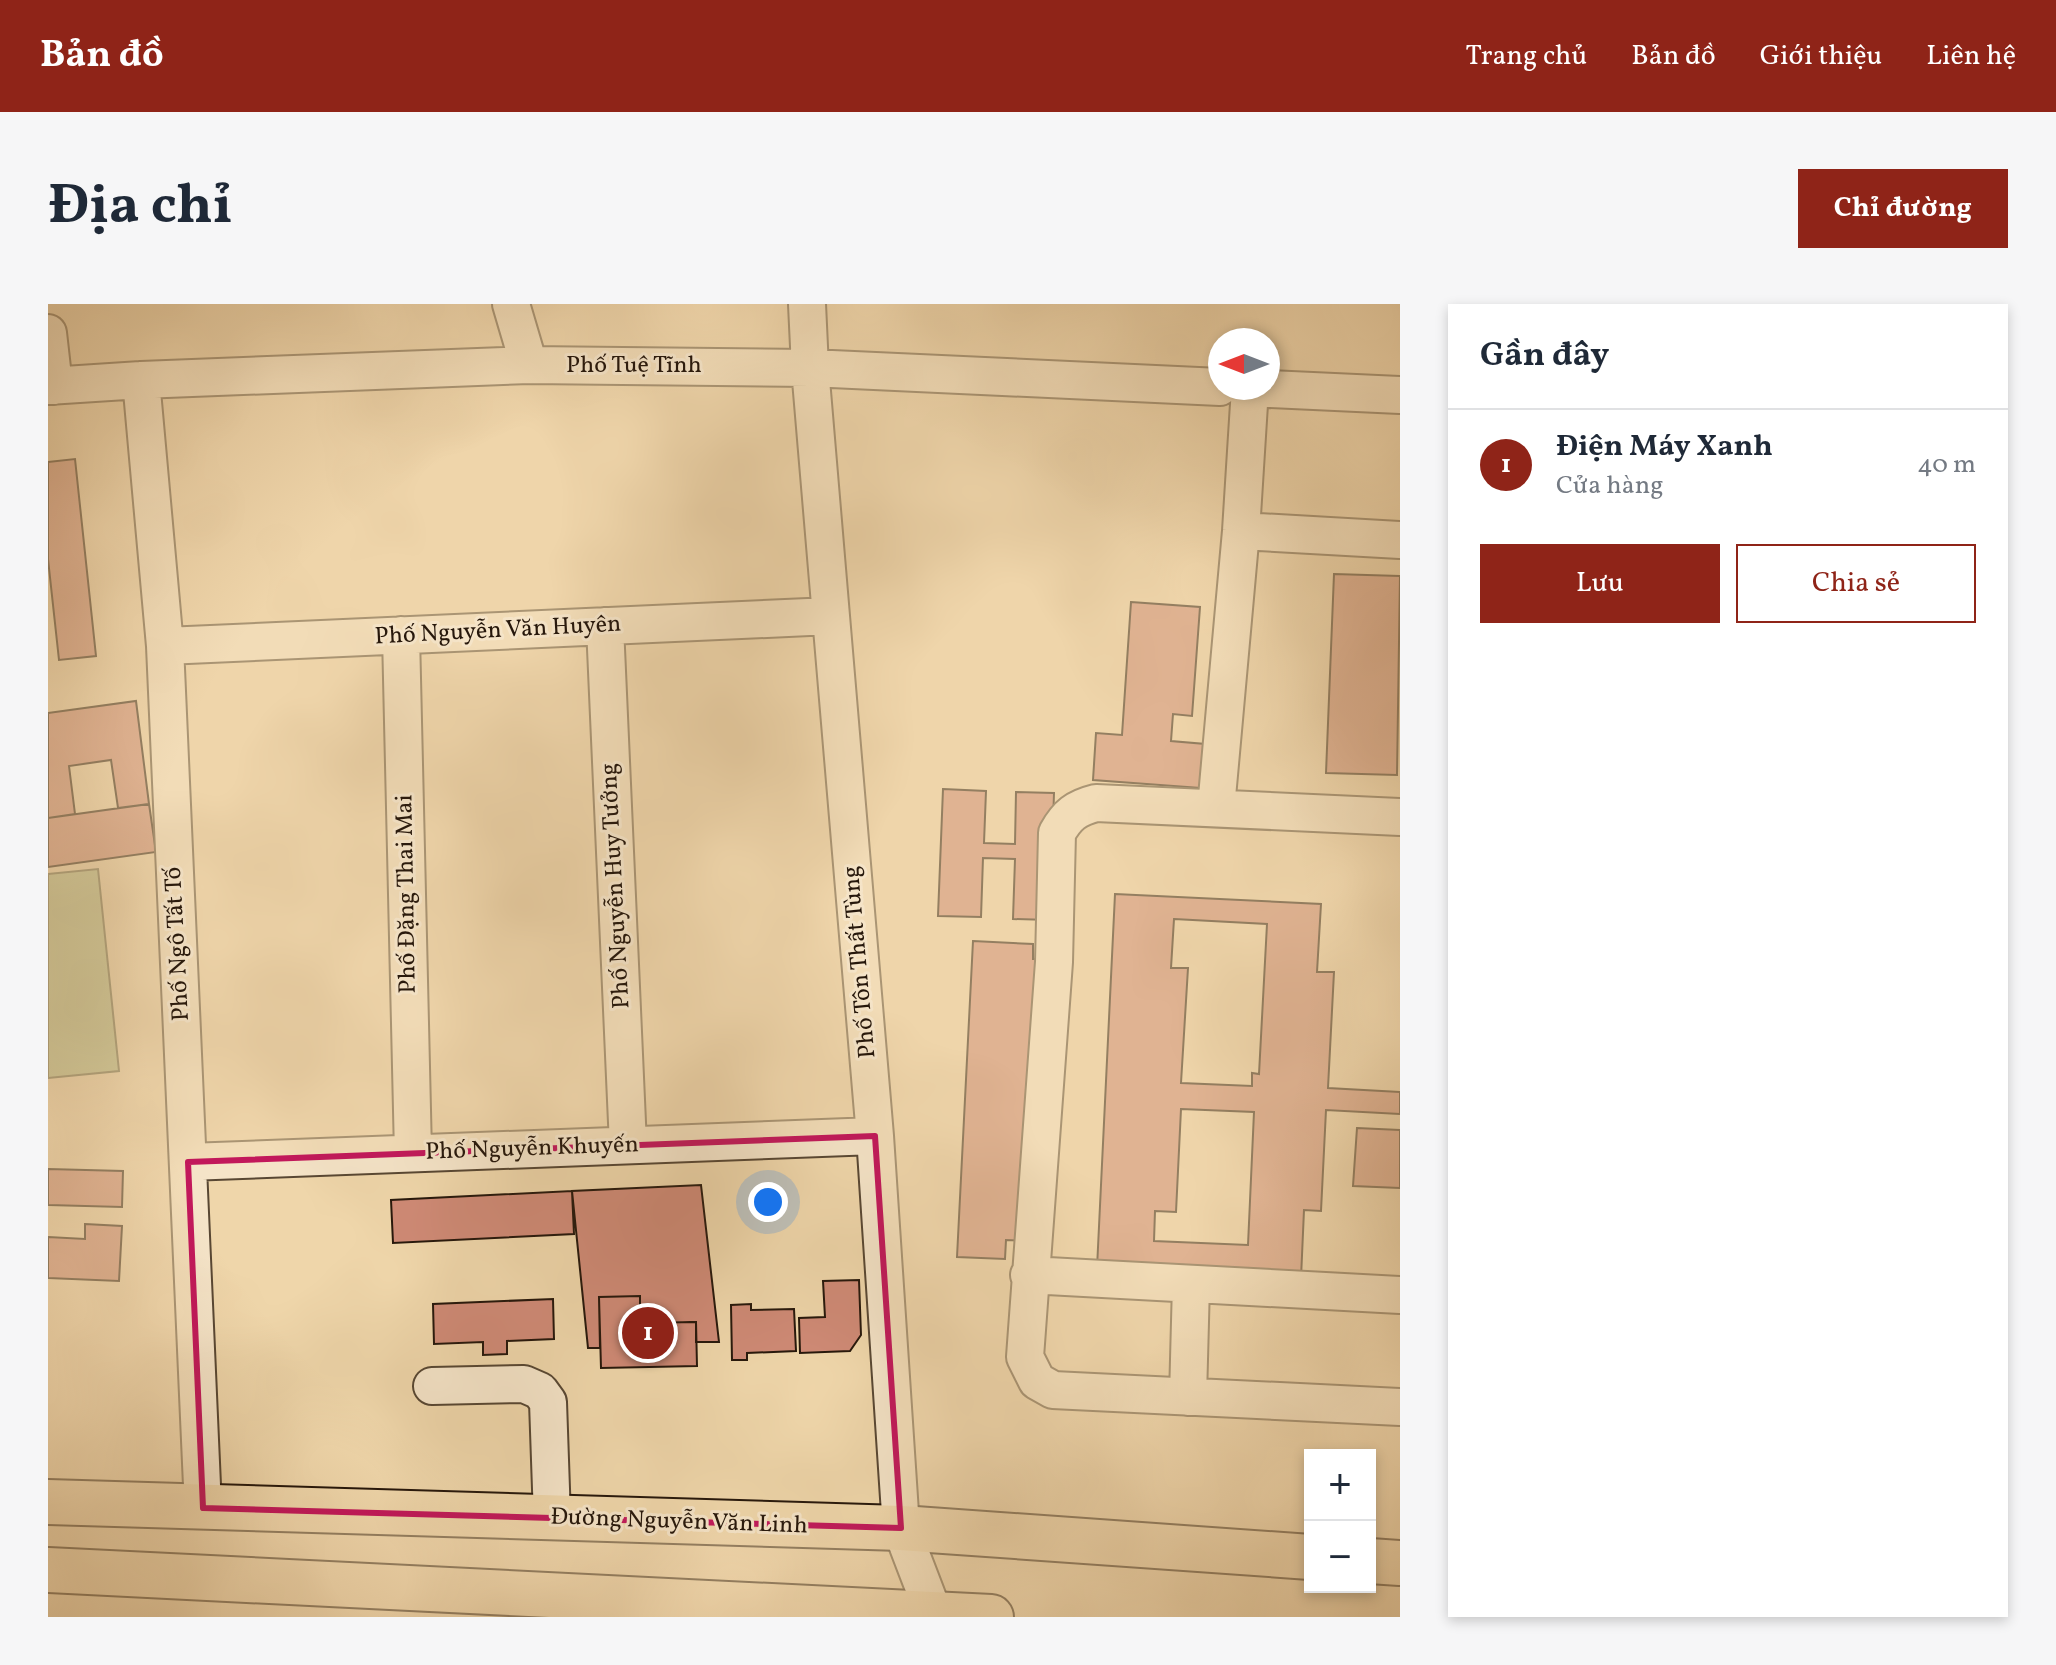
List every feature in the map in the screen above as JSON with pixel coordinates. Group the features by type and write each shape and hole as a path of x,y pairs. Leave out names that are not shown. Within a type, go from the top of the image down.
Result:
{"highway":[{"name":"Đường Nguyễn Văn Linh","path":"48,1502 901,1528 1304,1557"},
{"path":"1376,1561 1400,1563"},
{"path":"48,1570 991,1617"}],"street":[{"path":"511,304 529,365"},
{"name":"Phố Tôn Thất Tùng","path":"807,304 875,1136 901,1528 935,1616"},
{"path":"48,333 51,386"},
{"name":"Phố Tuệ Tĩnh","path":"51,386 529,365 810,368 1208,386"},
{"name":"Phố Ngô Tất Tố","path":"141,380 165,646 203,1508"},
{"path":"1280,389 1400,395"},
{"path":"1216,808 1241,531 1248,400"},
{"path":"1241,531 1400,540"},
{"name":"Phố Nguyễn Văn Huyên","path":"165,646 831,616"},
{"name":"Phố Nguyễn Huy Tưởng","path":"605,626 628,1145"},
{"name":"Phố Đặng Thai Mai","path":"401,635 413,1153"},
{"path":"1400,817 1096,803 1078,807 1065,820 1057,833 1054,962 1025,1357 1037,1381 1053,1390 1400,1407"},
{"name":"Phố Nguyễn Khuyến","path":"188,1162 875,1136"},
{"path":"1029,1275 1400,1295"},
{"path":"1188,1397 1191,1284"},
{"path":"432,1386 524,1384 540,1391 548,1402 552,1518"}],"highlighted area":[{"path":"875,1136 901,1528 203,1508 188,1162"}],"green space":[{"path":"98,869 119,1071 48,1078 48,874"}],"building":[{"path":"75,459 96,656 59,660 48,559 48,462"},
{"path":"1334,574 1400,576 1397,775 1326,773"},
{"path":"1131,602 1200,607 1192,716 1173,714 1171,741 1217,745 1214,789 1093,780 1096,733 1122,735"},
{"path":"136,701 149,804 118,808 111,760 69,766 75,814 48,818 48,713"},
{"path":"943,789 986,791 984,843 1015,844 1016,792 1054,793 1050,920 1013,919 1015,859 983,858 981,917 938,916"},
{"path":"149,804 156,852 48,867 48,818"},
{"path":"1115,894 1321,904 1317,972 1334,972 1328,1088 1400,1092 1400,1114 1326,1110 1321,1211 1304,1210 1301,1278 1097,1268","holes":["1174,919 1267,924 1259,1074 1252,1073 1252,1086 1181,1083 1188,968 1171,968","1181,1109 1254,1112 1248,1245 1154,1241 1155,1211 1176,1212"]},
{"path":"973,941 1033,944 1033,959 1043,959 1029,1241 1006,1240 1005,1259 957,1257"},
{"path":"1357,1128 1400,1130 1400,1188 1353,1186"},
{"path":"48,1169 123,1171 122,1207 48,1205"},
{"path":"701,1185 719,1342 696,1342 696,1322 640,1323 640,1296 599,1297 600,1348 588,1348 572,1191"},
{"path":"572,1191 574,1234 393,1243 391,1200"},
{"path":"85,1224 122,1226 119,1281 48,1278 48,1237 85,1239"},
{"path":"859,1280 861,1335 850,1351 800,1353 799,1318 825,1317 823,1281"},
{"path":"640,1296 640,1323 696,1322 697,1366 601,1368 599,1297"},
{"path":"553,1299 554,1339 507,1341 507,1354 483,1355 483,1342 434,1344 433,1304"},
{"path":"751,1304 751,1310 794,1309 796,1351 747,1353 747,1360 732,1360 731,1305"}],"place":[{"name":"Điện Máy Xanh","path":"648,1333"}]}
